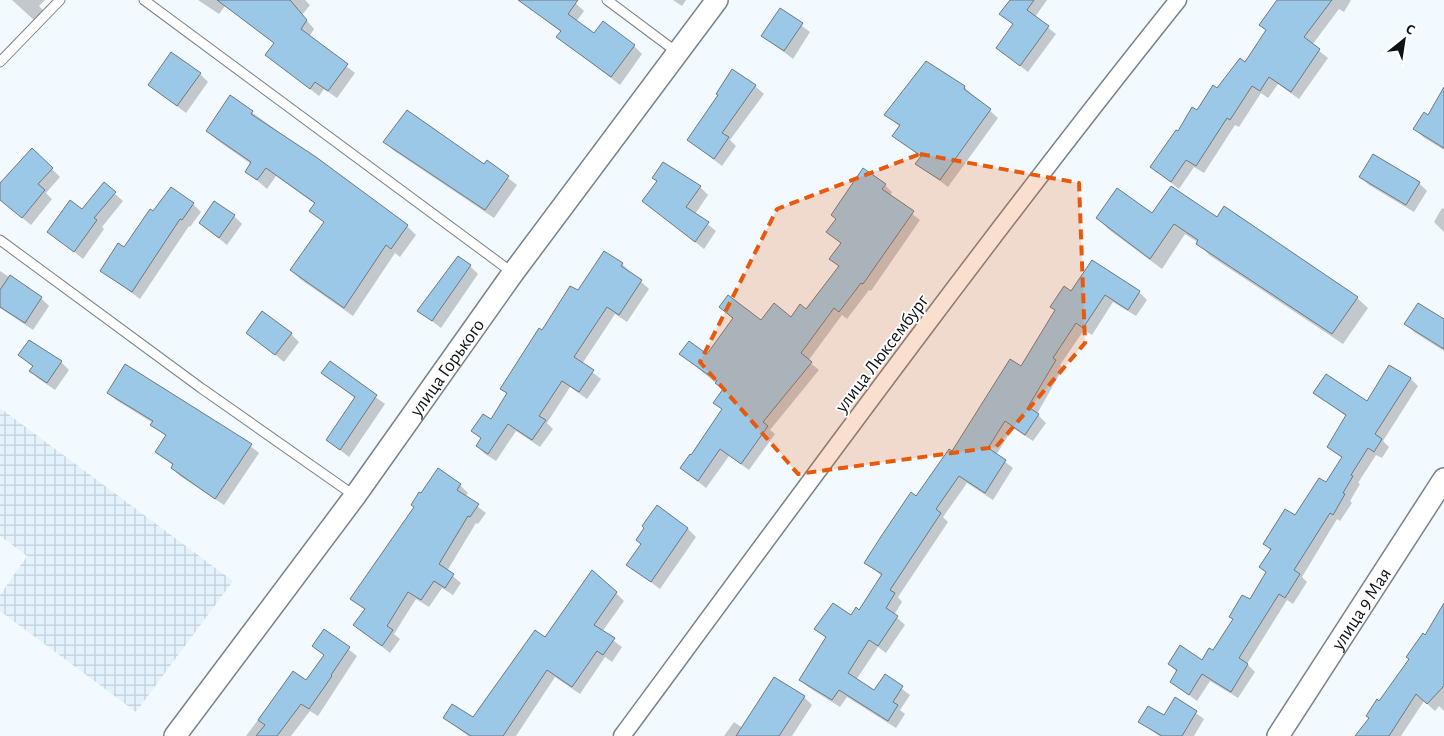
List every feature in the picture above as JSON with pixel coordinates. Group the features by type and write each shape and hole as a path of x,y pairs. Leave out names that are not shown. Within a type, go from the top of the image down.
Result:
{"street":[{"name":"улица Горького","path":"175,736 355,496 513,273 717,0"},
{"name":"улица Люксембург","path":"622,736 896,367 1106,90 1178,0"},
{"name":"улица 9 Мая","path":"1278,736 1444,480"}],"lane":[{"path":"0,62 60,0"},
{"path":"144,0 513,273"},
{"path":"607,0 678,54"},
{"path":"0,240 201,388 355,496"}],"highlighted area":[{"path":"920,154 1079,183 1085,343 996,447 798,474 700,362 777,209"}],"shaded area":[{"path":"0,408 233,581 136,712 0,611 0,595 27,556 0,536"}],"building":[{"path":"217,0 290,0 307,20 301,29 348,64 328,91 315,82 310,89 265,55 274,43"},
{"path":"518,0 578,0 568,14 594,33 603,21 635,45 611,77 556,37 561,31"},
{"path":"1010,0 1034,0 1027,10 1049,26 1020,66 996,48 1013,24 999,14"},
{"path":"1277,0 1332,0 1304,37 1320,49 1291,92 1269,77 1260,91 1252,86 1230,120 1227,118 1196,166 1186,160 1171,182 1150,167 1176,130 1178,131 1192,107 1197,110 1213,85 1217,88 1240,58 1245,62 1266,30 1259,25"},
{"path":"780,8 803,23 784,51 761,36"},
{"path":"171,52 201,73 177,106 148,85"},
{"path":"926,61 965,86 964,89 991,109 940,180 915,164 921,156 892,136 900,125 884,115"},
{"path":"732,69 756,85 722,133 729,137 714,159 687,140 718,95 716,94"},
{"path":"1444,87 1444,148 1413,129 1424,112 1428,115"},
{"path":"230,95 253,111 251,114 316,157 408,225 391,249 386,245 344,308 290,270 324,222 309,211 315,203 266,168 257,180 245,172 251,162 206,131"},
{"path":"407,110 484,164 487,160 509,176 485,210 383,142"},
{"path":"32,148 53,168 38,184 45,190 22,218 0,200 0,183"},
{"path":"1373,154 1420,182 1406,205 1359,177"},
{"path":"663,162 701,186 686,207 709,222 695,242 642,201 657,181 652,178"},
{"path":"863,168 886,184 882,189 914,211 863,284 861,283 839,312 834,308 801,353 812,362 763,422 768,426 741,464 720,449 698,481 680,468 722,409 713,403 723,389 715,383 717,381 679,354 689,341 707,354 733,318 719,307 728,295 761,320 774,303 791,317 800,304 806,309 839,266 829,259 841,243 826,232 836,219 831,215"},
{"path":"104,182 116,192 94,218 97,220 74,252 47,232 70,200 82,209"},
{"path":"1171,186 1217,217 1224,206 1358,297 1332,334 1196,244 1198,240 1174,224 1150,259 1096,218 1117,188 1152,213"},
{"path":"171,187 194,203 182,220 180,219 132,292 100,271 118,243 124,247 150,209 153,211"},
{"path":"214,201 235,215 219,238 199,223"},
{"path":"604,251 623,263 621,266 642,280 619,315 607,307 574,357 594,370 579,392 562,381 539,416 546,420 532,440 508,424 488,454 476,446 481,438 471,431 483,414 491,419 507,393 500,389 539,328 542,330 570,286 578,290"},
{"path":"458,256 471,265 432,321 417,311"},
{"path":"1092,260 1140,291 1128,310 1105,295 1083,328 1076,323 1053,358 1056,360 1028,407 1039,414 1025,435 1005,421 988,448 1006,460 985,493 959,476 936,509 941,513 890,590 895,593 886,608 898,616 878,646 869,640 848,673 874,690 885,674 903,686 893,702 898,705 888,721 839,690 832,700 799,680 826,637 814,629 833,603 851,615 856,607 859,610 882,574 864,563 882,535 911,492 916,496 949,449 952,451 1010,359 1021,366 1055,310 1050,307 1064,286 1071,291"},
{"path":"10,275 42,297 25,323 0,307 0,290"},
{"path":"1418,303 1444,319 1444,349 1404,324"},
{"path":"262,311 292,333 275,355 246,333"},
{"path":"29,340 62,361 47,383 29,371 33,366 18,355"},
{"path":"330,361 377,395 340,450 326,440 355,397 321,373"},
{"path":"125,364 252,444 215,499 171,468 173,464 155,452 166,435 150,425 153,421 107,393"},
{"path":"1389,365 1411,378 1375,434 1382,439 1374,452 1368,448 1351,475 1353,476 1343,493 1345,494 1333,515 1330,513 1294,570 1300,574 1285,598 1279,594 1239,658 1248,664 1231,692 1202,674 1189,695 1170,682 1177,670 1168,664 1180,645 1202,660 1209,648 1213,650 1233,619 1229,617 1242,595 1250,599 1266,572 1259,567 1271,549 1263,544 1285,509 1295,515 1319,478 1326,482 1342,457 1327,447 1346,415 1313,393 1326,374 1367,401"},
{"path":"438,468 461,484 457,490 479,504 470,517 468,516 439,564 454,574 445,588 434,581 421,600 408,592 387,626 393,630 382,646 353,625 365,609 350,599 414,507 411,505 419,492 421,493"},
{"path":"657,505 688,528 651,582 626,565 641,544 636,540 644,528 642,526"},
{"path":"592,570 617,592 594,625 615,638 603,655 597,651 572,687 547,670 503,736 471,736 443,718 452,704 473,717 535,630 545,637"},
{"path":"1444,603 1444,686 1427,704 1416,694 1389,736 1355,736 1369,718 1366,716 1377,699 1379,701 1409,659 1406,657 1423,633 1425,635"},
{"path":"324,629 350,647 332,676 309,709 301,704 277,736 256,736 265,725 258,720 293,671 306,680 324,655 312,646"},
{"path":"774,677 805,696 779,736 736,736"},
{"path":"1175,697 1197,711 1182,736 1162,736 1138,722 1148,706 1164,715"}]}
